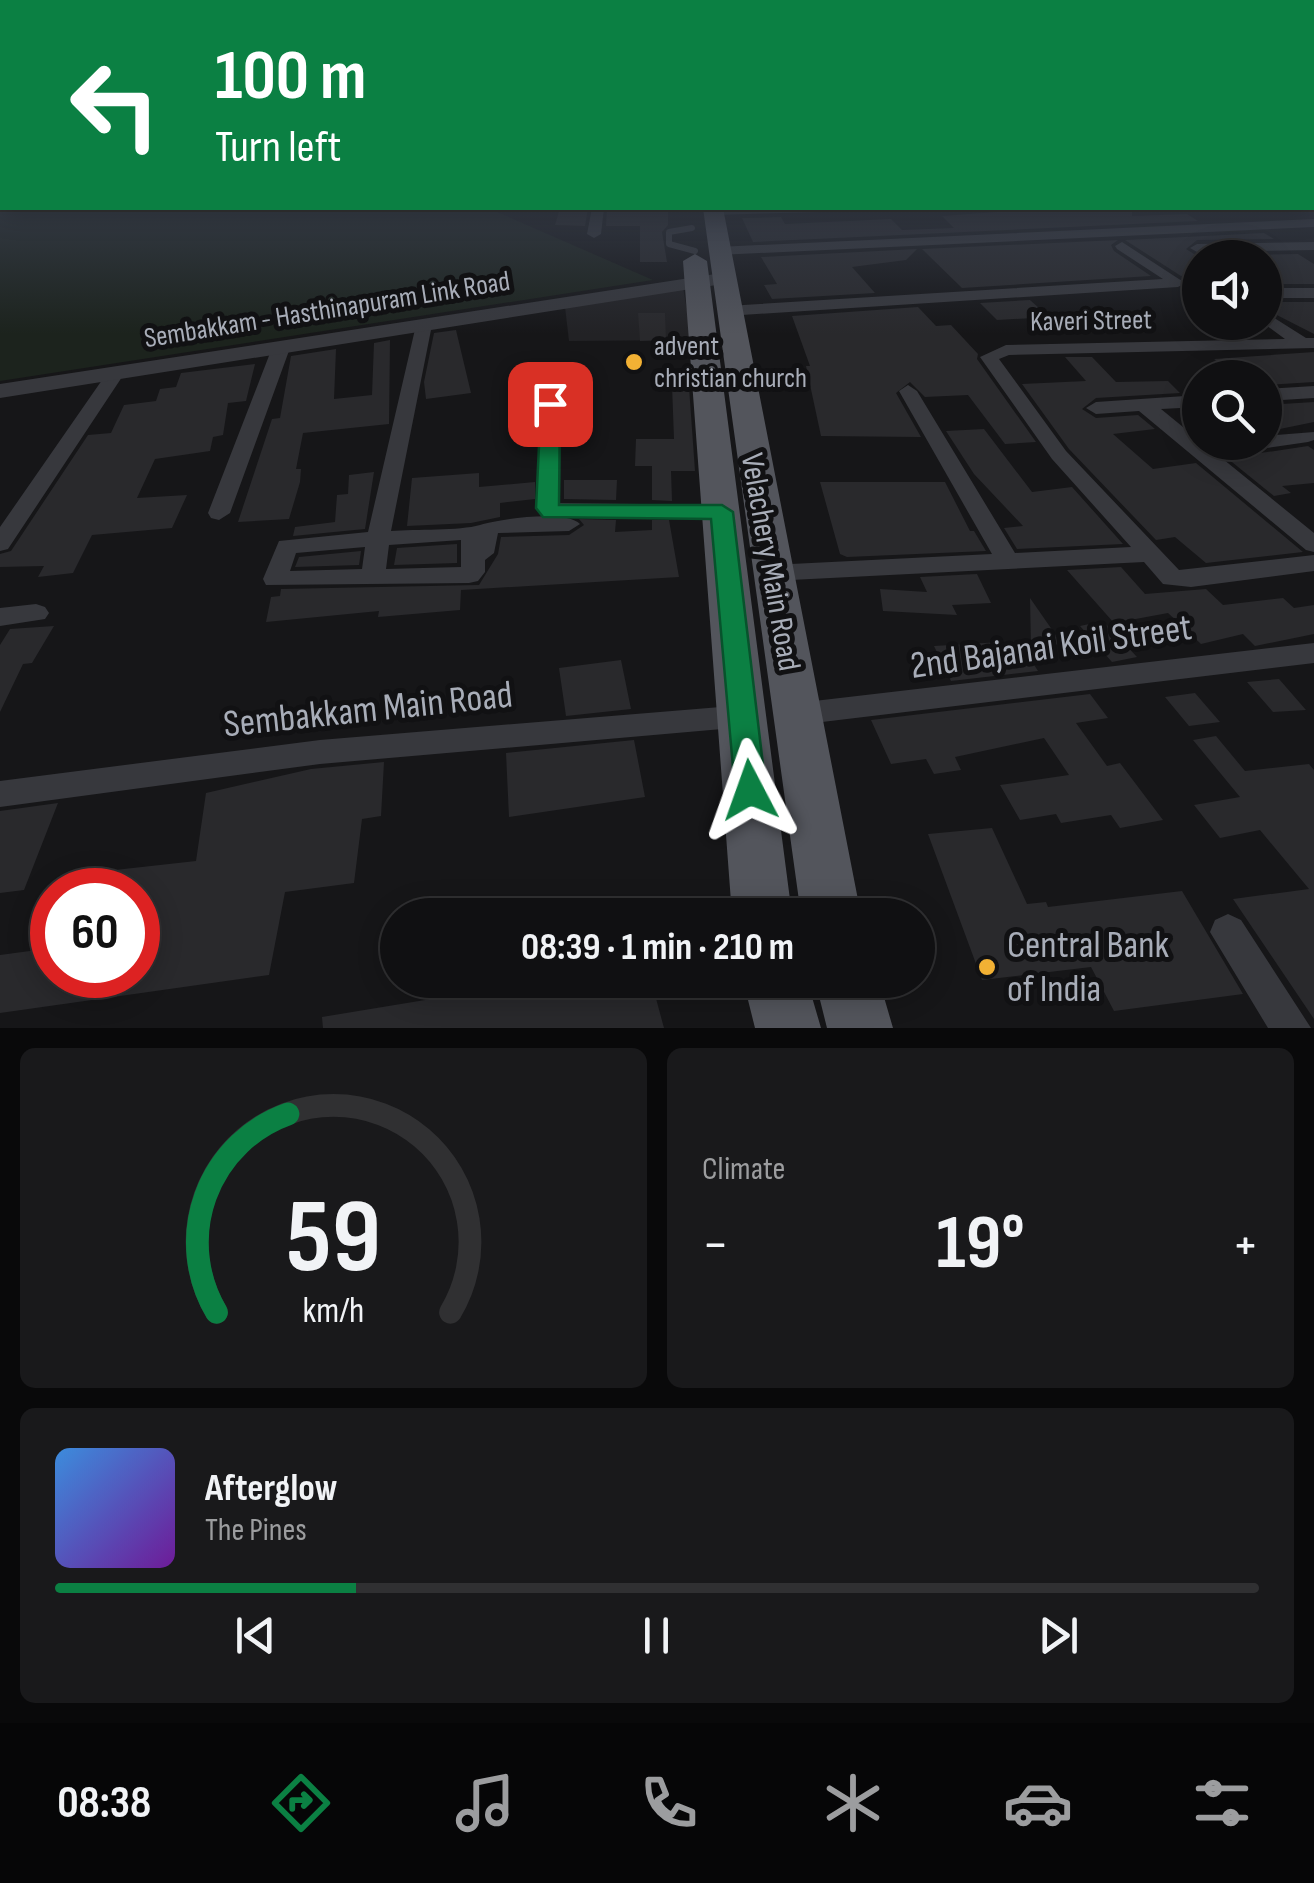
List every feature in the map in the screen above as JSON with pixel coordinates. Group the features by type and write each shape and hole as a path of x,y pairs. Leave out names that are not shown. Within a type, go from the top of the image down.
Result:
{"main road":[{"name":"Velachery Main Road","path":"708,248 722,517 761,898"},
{"name":"Velachery Main Road","path":"708,248 828,898"},
{"path":"745,716 797,714"},
{"path":"780,998 788,1028"},
{"path":"852,998 860,1028"}],"street":[{"path":"708,248 736,238"},
{"path":"708,248 937,238"},
{"path":"1122,246 1178,283"},
{"path":"1282,247 1314,246"},
{"path":"708,248 1178,283"},
{"name":"Sembakkam - Hasthinapuram Link Road","path":"0,391 424,326 708,248"},
{"path":"1282,292 1314,293"},
{"path":"373,576 424,326"},
{"path":"1282,327 1309,344"},
{"name":"Kaveri Street","path":"1149,554 1059,455 990,361 990,354 1309,344"},
{"path":"218,513 280,348"},
{"path":"552,369 549,510 722,517"},
{"path":"0,544 115,374"},
{"path":"908,391 1008,560"},
{"path":"1282,395 1314,392"},
{"path":"1096,408 1182,402"},
{"path":"1144,405 1182,436"},
{"path":"1282,440 1308,436"},
{"path":"1211,460 1314,546"},
{"path":"481,566 484,533 492,526 722,517"},
{"path":"472,532 473,572 275,579 287,546 378,539 472,532"},
{"path":"771,574 1149,554 1172,578 1314,564"},
{"path":"0,617 36,613"},
{"name":"2nd Bajanai Koil Street","path":"797,714 934,702 1177,667 1314,653"},
{"name":"Sembakkam Main Road","path":"0,794 320,752 745,716"},
{"path":"1228,932 1291,1028"}],"lane":[{"path":"1178,283 1182,283"}],"shaded area":[{"path":"0,238 557,238 653,280 0,381"},
{"path":"683,287 692,340 569,341 565,307"}],"building":[{"path":"640,238 663,238 667,262 640,262"},
{"path":"751,238 838,238 753,242"},
{"path":"1274,239 1182,240 1181,276 1125,240"},
{"path":"1118,240 1111,245 1114,251 1151,276 962,288 922,249"},
{"path":"917,249 906,260 852,267 875,293 772,299 764,285 777,284 761,257"},
{"path":"1282,254 1298,254 1314,264 1314,284 1282,284"},
{"path":"1030,300 1049,317 997,320 980,303"},
{"path":"1282,302 1314,302 1314,334 1282,318"},
{"path":"918,307 936,326 951,325 978,354 977,359 1036,442 1005,444 968,395 925,397 910,382 896,393 921,437 821,436 806,366 810,366 792,316"},
{"path":"638,313 665,313 666,340 640,341"},
{"path":"456,330 471,393 426,399 424,382 434,333"},
{"path":"390,340 389,424 303,433 296,469 301,469 300,482 289,519 238,522 272,419 280,418 291,356 336,349 334,399 372,395 374,343"},
{"path":"1314,352 1314,382 1282,384 1282,360 1214,359"},
{"path":"1065,357 1092,357 1116,382 1168,381 1180,393 1096,398 1082,409 1096,418 1138,415 1155,429 1113,434 1153,469 1196,463 1303,552 1206,563 1175,537 1156,540 1069,449 1022,384 1086,381"},
{"path":"255,364 246,401 228,403 223,435 213,437 210,451 155,459 137,498 187,495 172,528 92,535 73,573 38,577 44,566 0,567 0,554 11,551 88,435 111,433 124,405 156,401 160,389 176,387 181,373"},
{"path":"672,385 689,387 695,471 671,471 672,501 652,500 652,466 635,466 636,439 674,439"},
{"path":"1314,402 1314,422 1282,429 1282,404"},
{"path":"984,429 1032,492 1072,487 1123,544 1017,549 1004,528 1023,526 974,474 946,431"},
{"path":"1308,446 1314,450 1314,483 1282,486 1291,493 1274,496 1229,460 1282,460 1282,450"},
{"path":"374,472 365,529 293,536 295,527 335,522 337,495 348,494 349,475"},
{"path":"479,473 479,487 535,482 535,499 500,503 500,517 471,523 407,526 412,478"},
{"path":"564,480 617,480 616,500 564,499"},
{"path":"820,482 945,482 970,531 974,531 986,551 847,557 840,554"},
{"path":"579,519 616,520 615,532 652,530 652,520 669,520 679,577 461,590 460,610 378,617 379,611 266,622 271,597 280,596 281,589 479,585 498,554 501,537 569,535 584,525"},
{"path":"457,544 457,563 394,565 397,548"},
{"path":"361,551 359,565 295,567 299,557"},
{"path":"1121,567 1145,594 1206,589 1223,605 1283,598 1294,608 1314,605 1314,634 1255,646 1243,634 1201,644 1168,613 1114,623 1067,570"},
{"path":"977,574 991,603 952,605 957,615 883,611 880,589 927,592 920,577"},
{"path":"1030,598 1062,644 1031,647"},
{"path":"1103,621 1137,657 1112,662 1080,626"},
{"path":"54,626 32,663 23,664 0,712 0,645 10,629"},
{"path":"1019,641 1038,671 951,681 934,646"},
{"path":"621,660 631,709 566,716 559,668"},
{"path":"1279,679 1306,710 1273,712 1247,682"},
{"path":"1195,693 1220,722 1189,726 1165,697"},
{"path":"1090,694 1108,718 1076,723 1107,766 1120,763 1163,820 1120,828 1111,815 1061,823 1056,814 1020,820 1000,785 1069,775 1044,738 955,757 961,770 934,774 926,759 891,764 871,720"},
{"path":"1216,736 1245,771 1309,764 1314,770 1314,1019 1233,899 1309,889 1260,830 1220,838 1194,805 1240,797 1193,740"},
{"path":"634,740 645,797 509,817 506,753"},
{"path":"384,762 381,816 362,819 354,883 285,892 269,975 160,990 160,868 133,868 196,861 206,793 311,769"},
{"path":"58,803 24,890 0,893 0,811"},
{"path":"992,828 1027,904 1046,902 1048,907 1182,891 1243,994 1114,1011 1091,967 982,980 928,834"},
{"path":"30,951 30,998 106,998 0,1013 0,955"},
{"path":"438,998 656,998 664,1028 323,1028 322,1017"}],"place":[{"name":"advent christian church","path":"634,362"},
{"name":"Central Bank of India","path":"987,967"}],"route":[{"path":"550,404 547,508 552,512 722,512 750,790"}]}
